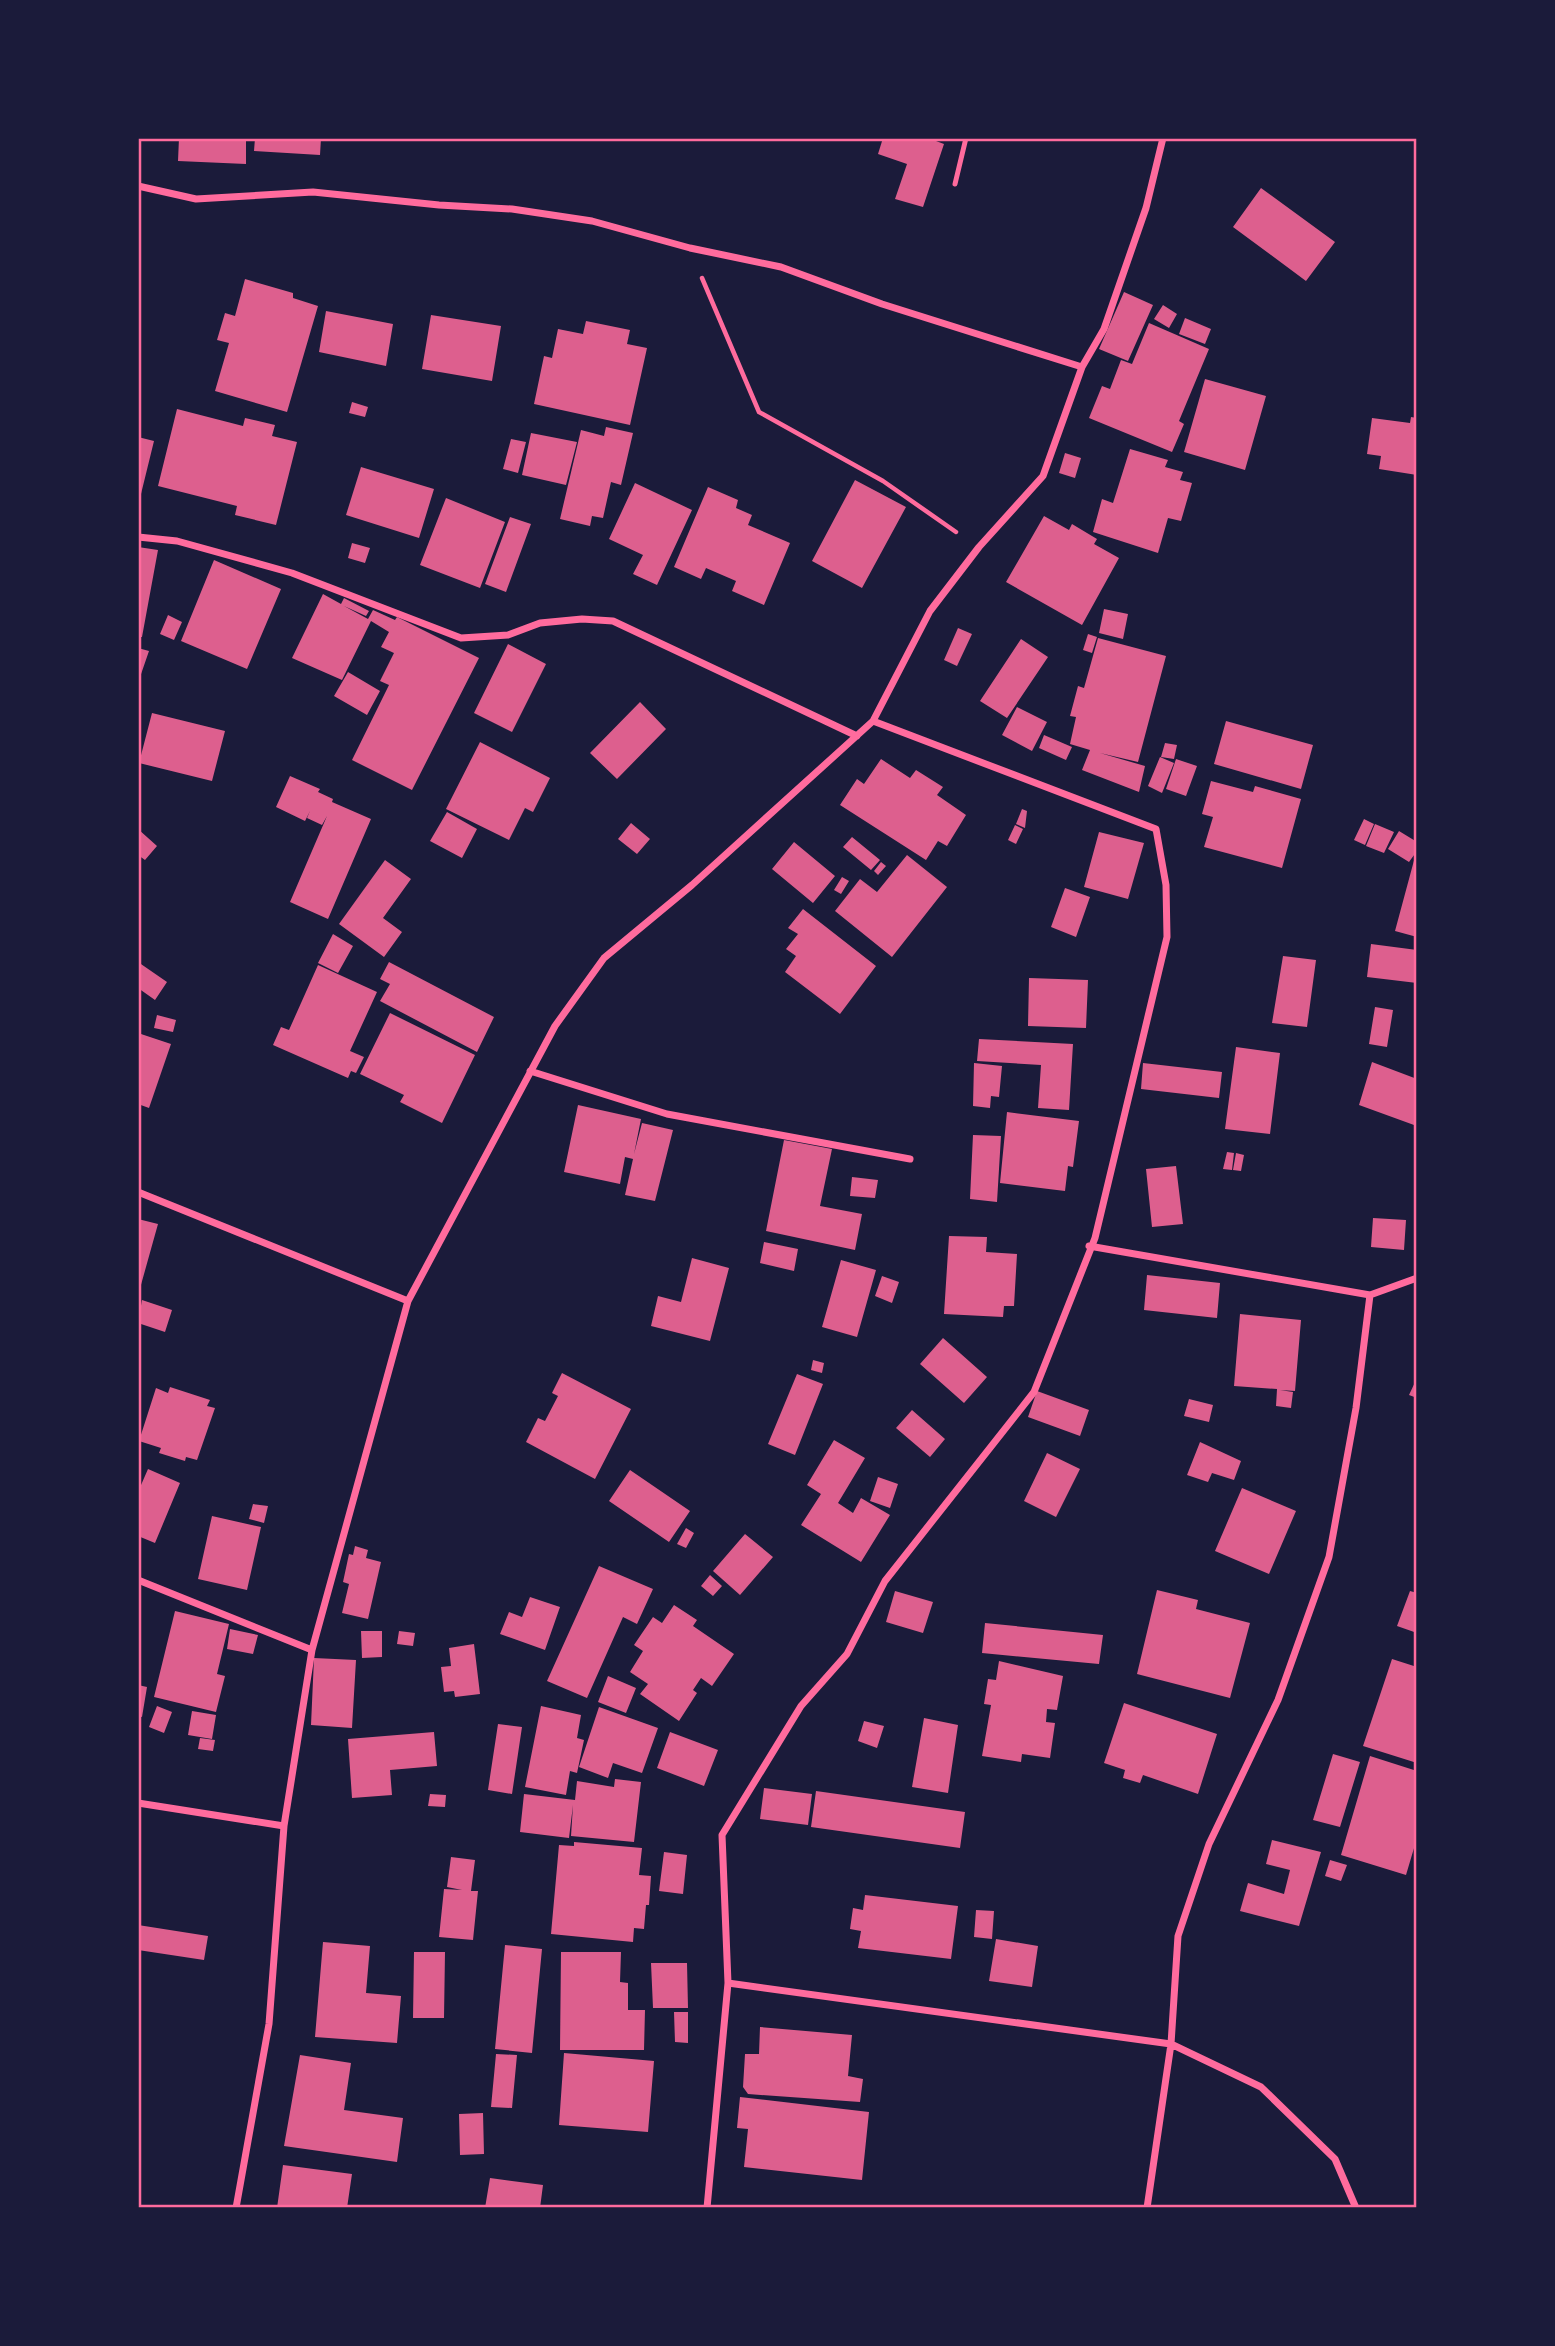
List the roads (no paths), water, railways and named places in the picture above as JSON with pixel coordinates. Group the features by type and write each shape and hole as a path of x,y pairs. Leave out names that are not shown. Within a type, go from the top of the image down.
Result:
{"street":[{"path":"236,2208 270,2024 284,1826 312,1650 408,1301 555,1026 604,958 692,885 873,721 930,611 979,547 1043,476 1082,367 1104,329 1146,208 1163,138"},
{"path":"138,186 196,199 313,192 439,205 512,209 592,221 690,248 781,267 882,304 1082,367"},
{"path":"138,537 177,541 292,573 460,638 508,635 540,623 582,619 613,621 858,736"},
{"path":"707,2208 728,1983 722,1835 801,1706 847,1654 885,1581 1034,1392 1089,1246 1095,1238 1167,937 1166,885 1156,829 873,721"},
{"path":"530,1071 667,1114 910,1160"},
{"path":"138,1192 408,1301"},
{"path":"1089,1246 1370,1295 1417,1278"},
{"path":"1147,2208 1171,2045 1178,1936 1209,1844 1278,1700 1329,1557 1356,1408 1370,1295"},
{"path":"138,1580 312,1650"},
{"path":"138,1803 284,1826"},
{"path":"728,1983 1171,2045 1261,2087 1335,2160 1356,2208"}],"lane":[{"path":"955,184 967,138"}]}
